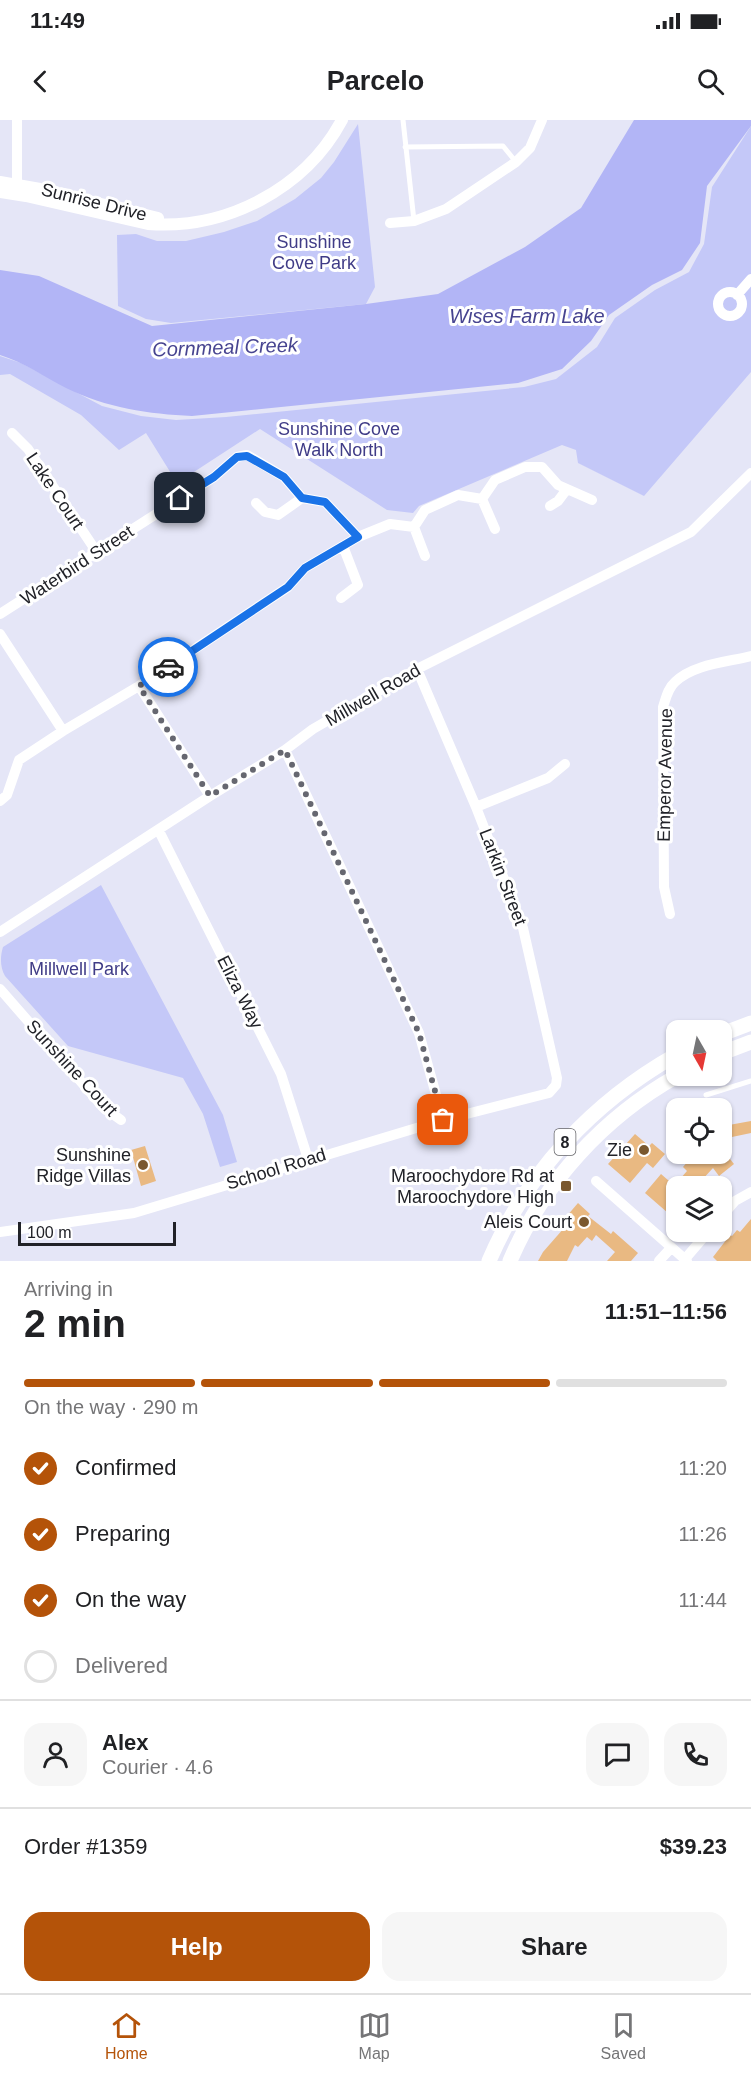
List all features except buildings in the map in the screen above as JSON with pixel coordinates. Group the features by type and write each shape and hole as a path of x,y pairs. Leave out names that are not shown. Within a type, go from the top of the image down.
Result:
{"main road":[{"path":"732,1030 751,1023"},
{"path":"732,1049 751,1042"},
{"name":"8","path":"489,1261 520,1200 558,1150 582,1124 628,1084 666,1061"},
{"name":"8","path":"510,1261 540,1204 575,1158 622,1113 666,1083"}],"street":[{"path":"16,120 17,189"},
{"name":"Sunrise Drive","path":"0,182 115,218 155,224 214,218 237,211 273,193 294,179 315,159 342,120"},
{"path":"390,223 414,221 446,209 516,162 530,148 542,120"},
{"name":"Sunrise Drive","path":"0,192 17,189 77,198 159,218 189,221"},
{"path":"77,198 111,212 115,218"},
{"path":"737,295 750,278"},
{"name":"Lake Court","path":"12,433 28,449 96,551"},
{"name":"Waterbird Street","path":"0,614 214,477 237,457 247,456 284,477 302,498"},
{"path":"482,499 495,480 525,467 542,467 558,484 592,500"},
{"name":"Millwell Road","path":"0,932 285,750 313,729 417,669 691,532 751,473"},
{"path":"550,506 558,501 567,489"},
{"path":"414,527 425,510 458,495 482,499"},
{"path":"256,502 265,512 278,515 302,498 325,502 358,537"},
{"path":"482,499 495,529"},
{"path":"0,801 7,795 19,760 139,686 288,587 305,568 358,537 390,524 414,527"},
{"path":"414,527 425,556"},
{"path":"341,598 358,585 343,546"},
{"path":"0,634 63,731"},
{"name":"Emperor Avenue","path":"670,914 664,886 663,707 668,692 675,682 685,675 751,656"},
{"name":"Larkin Street","path":"417,669 476,807 523,928 556,1078 556,1085 549,1093"},
{"path":"139,686 210,796"},
{"path":"285,750 419,1033 443,1120"},
{"path":"476,807 548,777 565,764"},
{"name":"Eliza Way","path":"159,831 281,1074 308,1160"},
{"name":"Sunshine Court","path":"0,988 104,1107 121,1120"},
{"name":"School Road","path":"0,1232 134,1213 443,1120 549,1093"},
{"path":"596,1181 686,1260 700,1242"},
{"path":"732,1204 751,1192"},
{"path":"659,1261 671,1248"}],"lane":[{"path":"403,120 414,221"},
{"path":"405,147 503,146 516,162"},
{"path":"706,1095 751,1081"}],"green space":[{"name":"Sunshine Cove Park","path":"358,124 375,287 366,304 171,323 146,319 118,306 117,235 136,234 157,241 186,241 257,221 295,199 321,178"},
{"name":"Sunshine Cove Walk North","path":"751,126 751,372 644,496 578,463 576,450 562,445 419,506 413,513 387,510 260,429 177,483 146,433 119,450 81,415 10,374 0,375 0,356 21,363 102,406 141,416 176,420 524,387 556,379 597,347 615,318 655,290 689,272 704,244 712,187"},
{"name":"Millwell Park","path":"101,885 223,1115 237,1162 220,1167 203,1114 183,1078 68,1046 5,976 1,962 3,947"}],"water":[{"name":"Wises Farm Lake","path":"634,120 751,120 751,126 707,186 700,243 682,270 652,285 609,315 591,341 562,369 518,383 192,416 144,412 97,401 0,355 0,270 39,276 152,326 366,304 438,294 525,247 581,208"}],"way so far":[{"path":"168,667 139,686 210,796 285,750 419,1033 443,1120"}],"place":[{"name":"Zie","path":"644,1150"},
{"name":"Sunshine Ridge Villas","path":"143,1165"},
{"name":"Maroochydore Rd at Maroochydore High","path":"566,1186"},
{"name":"Aleis Court","path":"584,1222"}],"route":[{"path":"168,667 288,587 305,568 358,537 325,502 302,498 284,477 247,456 237,457 214,477 180,498"}],"water label":[{"name":"Cornmeal Creek","path":"225,347"}]}
